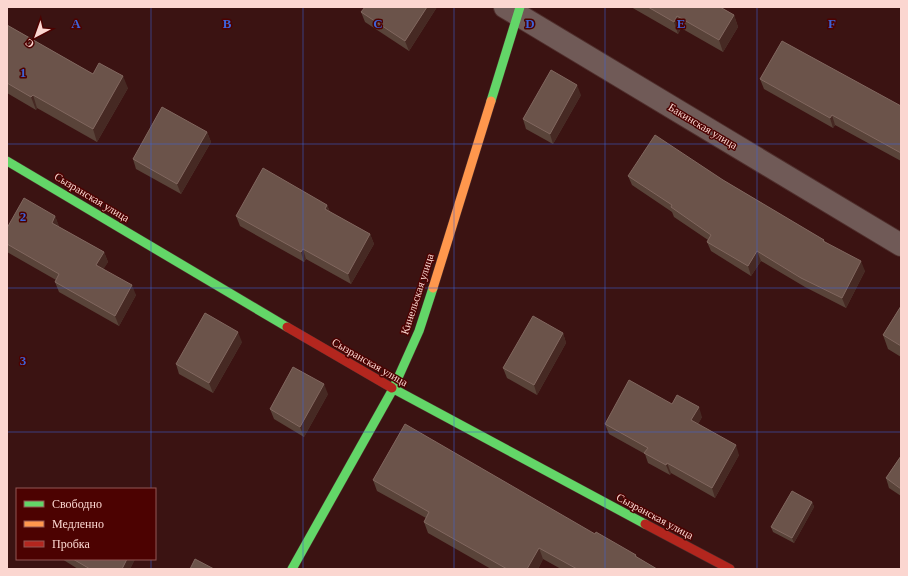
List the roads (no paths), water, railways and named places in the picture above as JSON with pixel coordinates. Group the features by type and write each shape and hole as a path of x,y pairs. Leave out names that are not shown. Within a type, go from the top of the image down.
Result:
{"street":[{"name":"Бакинская улица","path":"514,10 901,245"},
{"name":"Кинельская улица","path":"292,569 393,389 418,330 514,10"},
{"name":"Сызранская улица","path":"7,161 393,389 730,569"}]}
